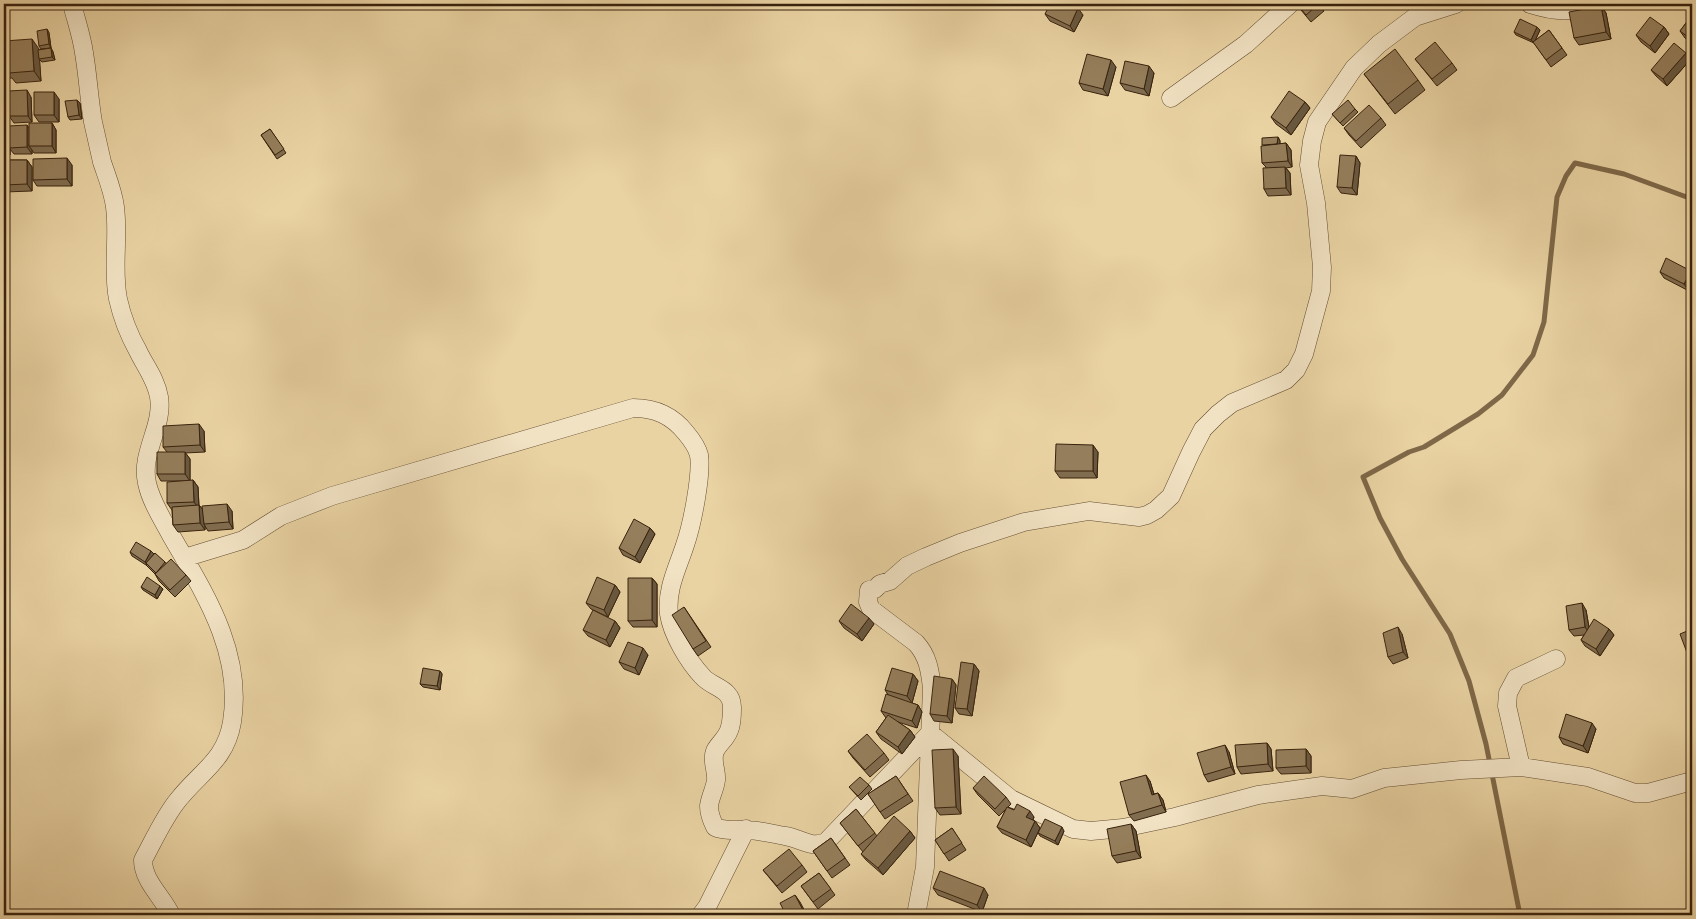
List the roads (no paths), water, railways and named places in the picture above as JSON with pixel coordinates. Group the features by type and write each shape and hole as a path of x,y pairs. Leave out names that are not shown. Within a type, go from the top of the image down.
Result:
{"street":[{"path":"72,4 84,50 93,121 115,208 115,274 119,302 126,326 156,383 159,399 158,417 145,471 147,483 152,498 211,605 226,641 233,678 232,722 228,741 220,756 177,801 143,860 143,867 147,877 171,915"},
{"path":"1171,98 1246,44 1290,4"},
{"path":"916,915 925,867 930,733 930,670 924,654 916,643 871,609 868,602 869,590 890,581 907,566 960,543 1024,522 1089,511 1139,517 1147,515 1163,506 1171,496 1204,429 1232,403 1274,387 1286,380 1296,370 1304,354 1321,291 1322,267 1316,203 1308,165 1317,122 1354,68 1379,44 1415,17 1456,4"},
{"path":"1530,4 1550,10 1564,11 1595,4"},
{"path":"184,558 243,540 281,516 332,496 633,408 650,408 669,417 682,427 692,440 698,454 699,471 691,526 675,570 669,597 669,613 673,632 701,676 728,693 731,699 730,730 717,747 713,759 716,778 709,808 716,827 725,830 746,829 792,837 811,845 820,845 826,842 930,733"},
{"path":"1521,767 1507,706 1508,693 1516,678 1556,658"},
{"path":"930,733 1011,799 1073,829 1091,831 1123,828 1175,817 1258,795 1322,786 1352,789 1384,778 1461,770 1521,767 1588,777 1635,794 1648,793 1692,781"},
{"path":"700,915 707,907 746,829"}],"waterway":[{"path":"1520,915 1486,744 1469,681 1450,634 1402,559 1380,518 1363,477 1409,452 1424,447 1478,414 1502,395 1533,355 1544,322 1557,197 1566,176 1575,163 1624,174 1692,199"}]}
